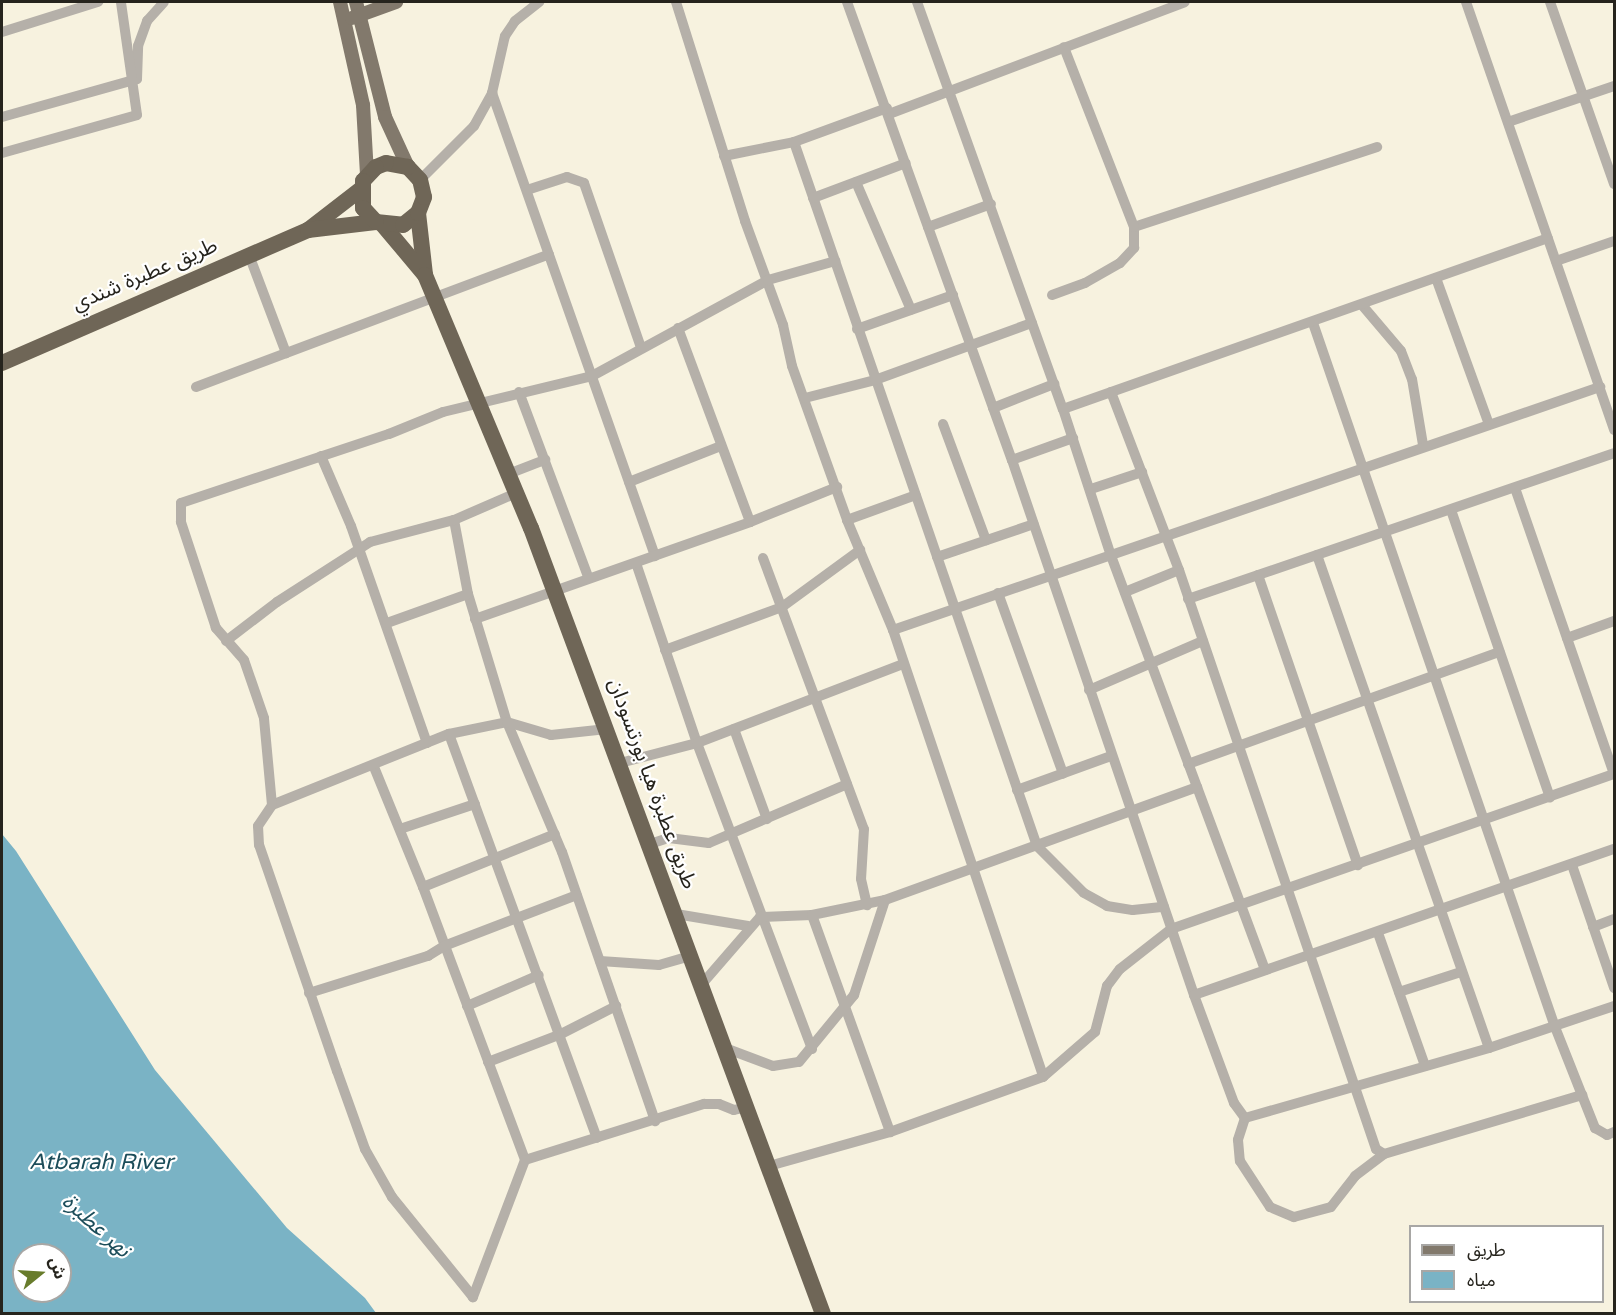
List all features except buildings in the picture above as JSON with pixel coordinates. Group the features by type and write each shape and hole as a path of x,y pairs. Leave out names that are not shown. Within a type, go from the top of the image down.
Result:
{"highway":[{"path":"308,230 386,163 408,167 420,180 424,197 418,213 425,275"},
{"path":"364,182 363,208 425,275"},
{"path":"308,230 380,224 403,225 418,213"},
{"name":"طريق عطبرة شندي","path":"2,363 308,230"},
{"name":"طريق عطبرة هيا بورتسودان","path":"425,275 555,591 824,1314"}],"main road":[{"path":"364,182 363,105 340,4 394,2"},
{"path":"364,30 394,2"},
{"path":"345,21 358,5"},
{"path":"358,5 385,117 408,167"}],"street":[{"path":"2,32 98,2"},
{"path":"2,153 137,115 130,82 121,2"},
{"path":"2,117 137,79 138,46 147,21 164,2"},
{"path":"420,180 474,126 492,93 505,36 515,21 539,2"},
{"path":"676,2 724,156 768,280 792,366 837,486 847,520 893,630 975,867 1043,1077"},
{"path":"847,2 888,111 1052,574 1111,756 1194,995 1234,1103 1245,1118"},
{"path":"918,2 1091,489 1110,553 1265,970"},
{"path":"724,156 794,142 948,91 1185,2"},
{"path":"1466,2 1599,387 1609,398 1614,430"},
{"path":"1550,2 1614,184"},
{"path":"1052,295 1085,283 1120,263 1134,248 1134,227 1064,47"},
{"path":"1508,122 1614,86"},
{"path":"492,93 655,556"},
{"path":"794,142 1037,846 1084,893 1107,906 1133,910 1164,907"},
{"path":"1134,227 1377,147"},
{"path":"813,198 906,163"},
{"path":"527,190 567,177 584,183 641,348"},
{"path":"856,182 911,310"},
{"path":"928,227 991,204"},
{"path":"1063,410 1548,238"},
{"path":"1556,261 1614,241"},
{"path":"196,387 549,254"},
{"path":"249,255 286,353"},
{"path":"272,805 264,718 244,660 216,628 196,572 182,522 181,502 321,456 443,412 592,376 768,280 835,261"},
{"path":"1436,278 1488,422"},
{"path":"857,329 952,296"},
{"path":"1362,305 1401,351 1412,379 1423,445"},
{"path":"805,398 875,380 1032,322"},
{"path":"1313,323 1555,1027 1595,1128 1607,1135 1614,1132"},
{"path":"678,328 750,522"},
{"path":"993,408 1054,384"},
{"path":"893,630 1488,422 1599,387"},
{"path":"519,392 588,576"},
{"path":"1112,392 1179,570 1287,889 1357,1086 1376,1149 1384,1154"},
{"path":"943,424 986,540"},
{"path":"1012,460 1073,438"},
{"path":"629,482 721,446"},
{"path":"1188,599 1614,453"},
{"path":"321,456 387,622 427,743"},
{"path":"508,474 545,460"},
{"path":"1091,489 1142,472"},
{"path":"475,619 555,591 588,576 636,563 750,522 837,486"},
{"path":"769,1166 890,1132 1043,1077 1095,1032 1107,986 1120,969 1171,929 1614,774 1515,488"},
{"path":"226,641 243,625 359,548 454,520 516,493"},
{"path":"847,520 916,495"},
{"path":"1451,510 1550,797"},
{"path":"454,520 468,594 507,722 555,834 656,1121"},
{"path":"937,557 1034,524"},
{"path":"665,650 782,607 860,550"},
{"path":"1317,555 1415,844 1489,1048"},
{"path":"763,558 865,834 861,879 867,905"},
{"path":"636,563 697,743 733,834 760,916 812,1049"},
{"path":"1125,592 1179,570"},
{"path":"1258,575 1358,865"},
{"path":"998,593 1063,774"},
{"path":"387,622 468,594"},
{"path":"1567,638 1614,621"},
{"path":"1089,690 1203,641"},
{"path":"1188,764 1499,652"},
{"path":"620,763 697,743 903,664"},
{"path":"374,767 423,887 525,1160 473,1297 392,1197 365,1149 309,993 281,899 259,845 258,826 272,805 374,767 449,734 507,722 551,735 607,729"},
{"path":"734,729 766,819"},
{"path":"449,734 561,1034 597,1138"},
{"path":"1017,790 1111,756"},
{"path":"650,843 669,838 709,843 847,784"},
{"path":"702,984 748,926 760,916 812,915 885,900 1197,787"},
{"path":"400,828 475,804"},
{"path":"423,887 555,834"},
{"path":"1194,995 1440,912 1614,849"},
{"path":"1572,865 1614,988"},
{"path":"309,993 428,956 444,946 577,896"},
{"path":"725,1048 784,1067 799,1062 845,1007 862,976 885,900"},
{"path":"676,914 748,926"},
{"path":"812,915 890,1132"},
{"path":"1593,927 1614,919"},
{"path":"1378,933 1425,1066"},
{"path":"600,961 659,965 691,956"},
{"path":"1399,992 1461,972"},
{"path":"467,1006 539,975"},
{"path":"488,1062 561,1034 616,1006"},
{"path":"1245,1118 1489,1048 1614,1006"},
{"path":"1245,1118 1238,1140 1240,1161 1270,1207 1294,1217 1331,1207 1354,1176 1384,1154 1582,1095"},
{"path":"525,1160 656,1121 704,1104 734,1110 747,1107"}],"water":[{"name":"Atbarah River","path":"2,834 16,851 155,1070 287,1228 365,1298 376,1313 2,1313"}],"water label":[{"name":"نهر عطبرة","path":"96,1226"}]}
